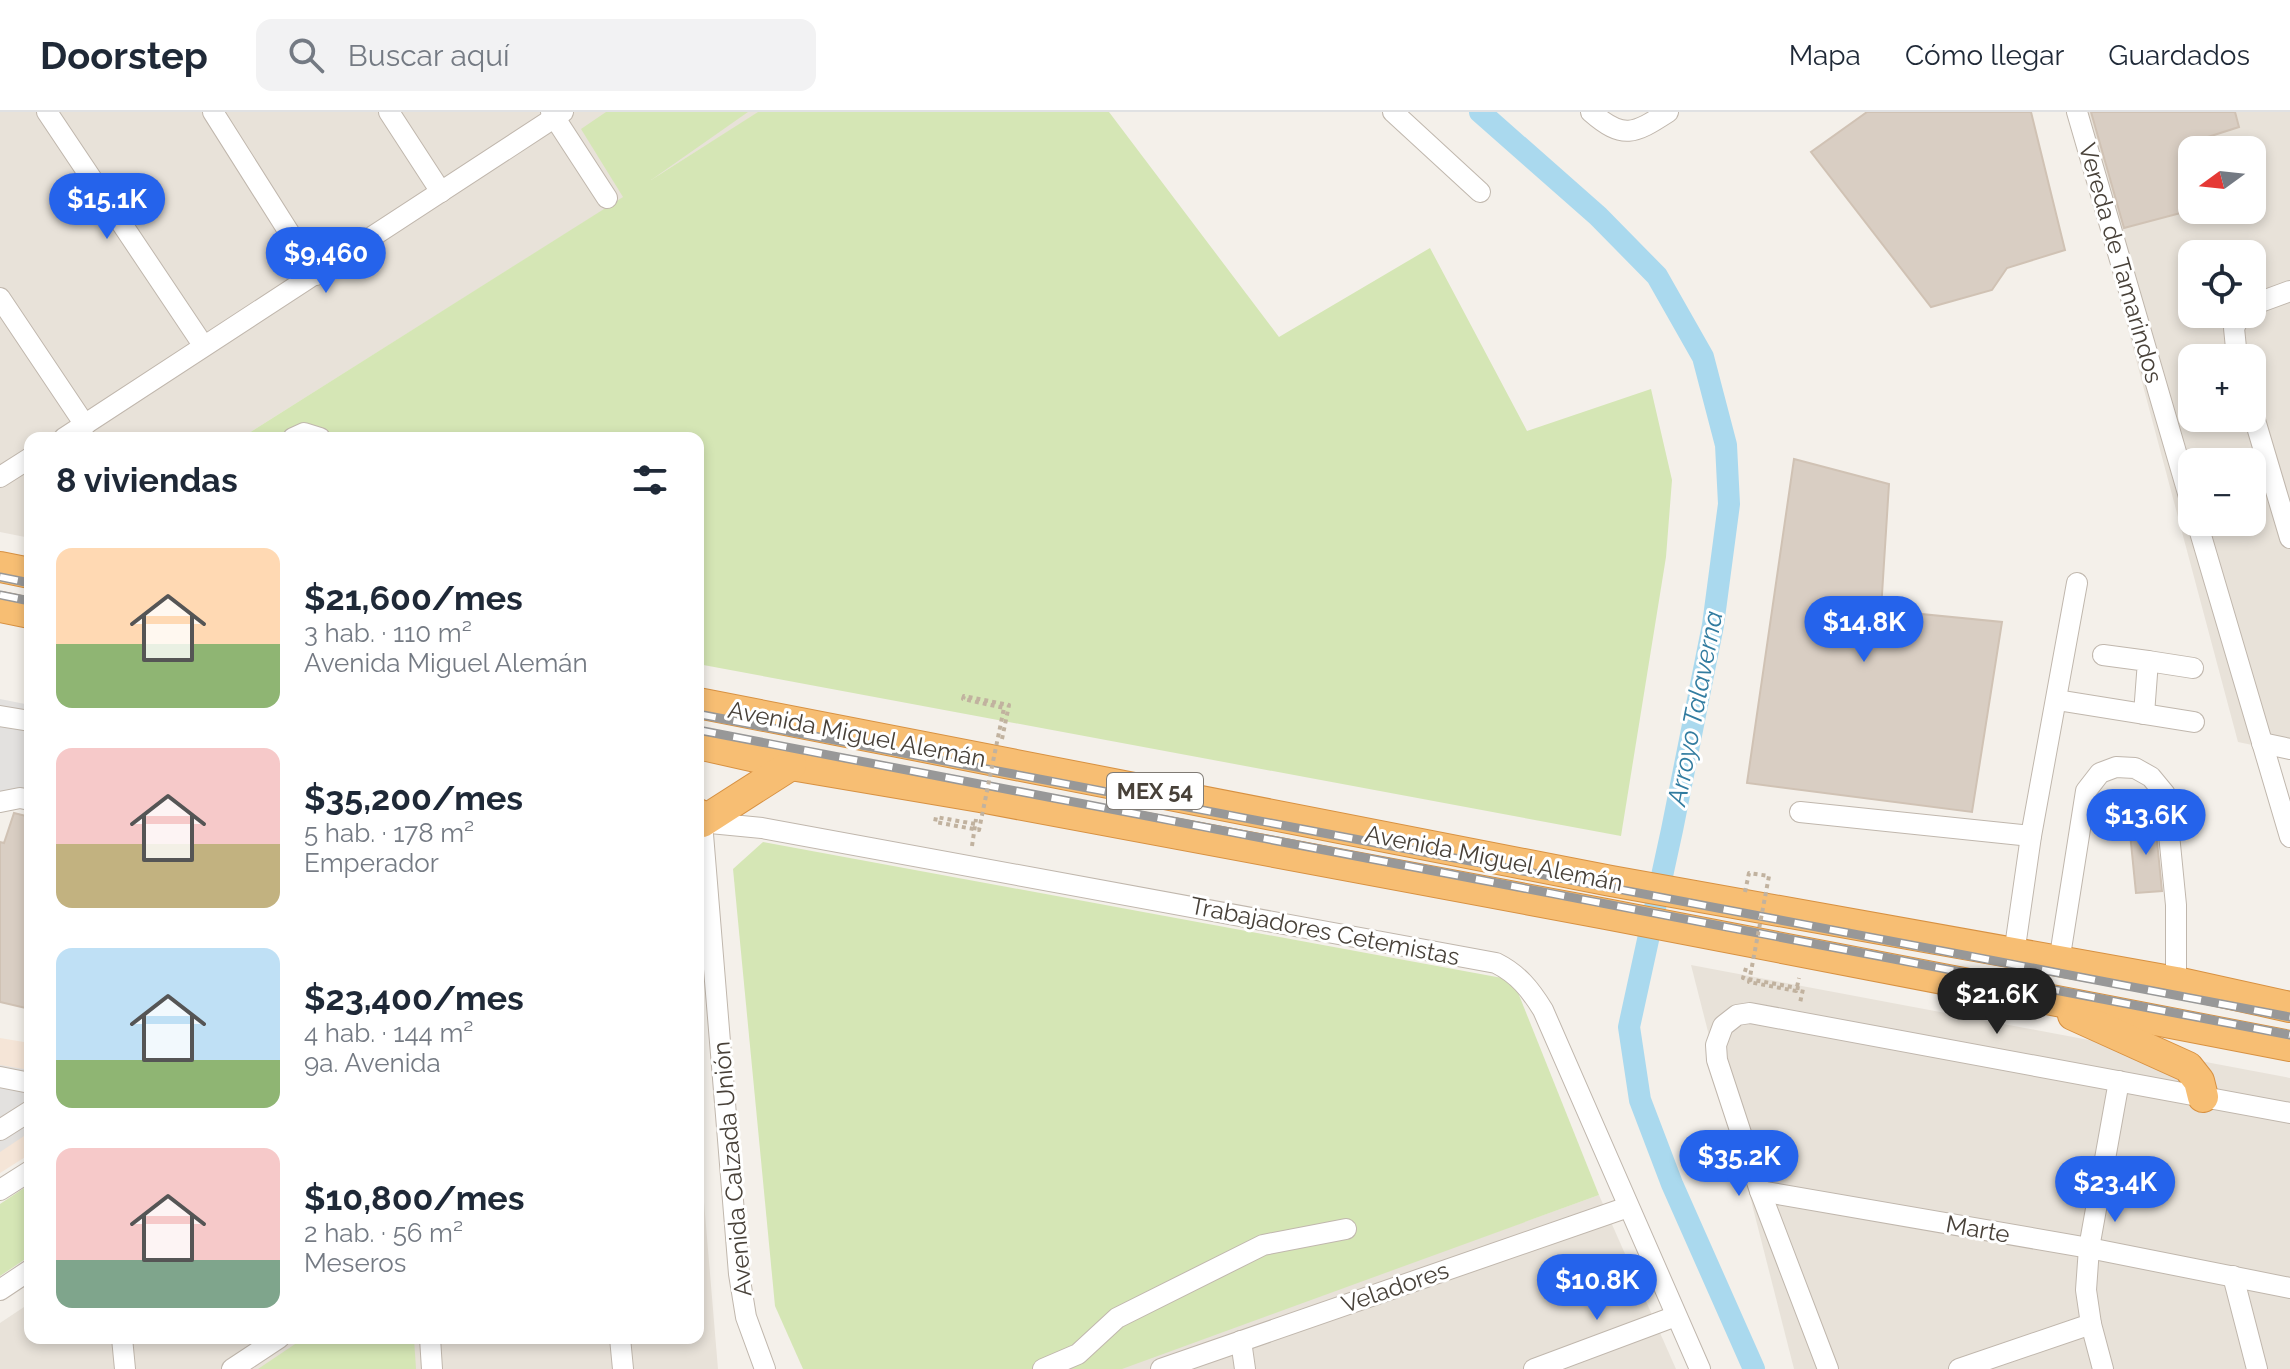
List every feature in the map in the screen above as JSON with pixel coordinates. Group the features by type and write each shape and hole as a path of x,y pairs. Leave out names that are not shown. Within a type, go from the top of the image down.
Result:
{"highway":[{"path":"0,567 24,572"},
{"path":"0,607 24,612"},
{"name":"Avenida Miguel Alemán","path":"704,704 1611,881 1747,898 2290,1007"},
{"name":"Avenida Miguel Alemán","path":"704,745 791,765 980,797 1606,914 2290,1046"},
{"path":"704,818 791,765"},
{"path":"2056,1001 2073,1015 2188,1067 2199,1081 2203,1097"}],"street":[{"path":"47,112 203,345"},
{"path":"213,112 316,275"},
{"path":"389,112 441,192"},
{"path":"1393,112 1480,192"},
{"path":"1591,112 1617,131 1636,130 1668,112"},
{"name":"Vereda de Tamarindos","path":"2077,112 2178,459"},
{"path":"74,432 556,114 607,198"},
{"path":"2266,300 2290,291"},
{"path":"0,298 85,425"},
{"path":"2259,432 2290,538"},
{"path":"0,477 24,462"},
{"path":"2201,536 2290,837"},
{"path":"2014,954 2031,836 2077,583"},
{"path":"2103,655 2193,668"},
{"path":"2144,714 2148,661"},
{"path":"2057,700 2194,722"},
{"path":"0,716 24,720"},
{"path":"2262,743 2290,749"},
{"path":"2059,962 2086,791 2100,773 2116,767 2135,768 2151,777 2165,794 2176,905 2176,982"},
{"path":"0,802 24,799"},
{"path":"1800,812 2031,836"},
{"name":"Trabajadores Cetemistas","path":"704,822 777,830 1496,963 1521,979 1543,1010 1700,1369"},
{"name":"Avenida Calzada Unión","path":"704,878 739,1274 746,1317 765,1369"},
{"path":"1828,1369 1760,1191 1717,1060 1716,1045 1723,1026 1737,1015 1750,1013 2290,1113"},
{"path":"0,1077 24,1082"},
{"path":"2103,1369 2086,1290 2089,1248 2119,1081"},
{"path":"0,1130 24,1115"},
{"path":"0,1190 24,1175"},
{"name":"Marte","path":"1760,1191 2089,1248 2290,1288"},
{"name":"Veladores","path":"1161,1369 1628,1207"},
{"path":"1043,1369 1078,1354 1117,1318 1263,1245 1346,1229"},
{"path":"0,1290 24,1274"},
{"path":"2233,1276 2257,1369"},
{"path":"1547,1367 1676,1316"},
{"path":"1959,1369 2091,1324"},
{"path":"1241,1341 1245,1369"},
{"path":"123,1344 125,1369"},
{"path":"232,1369 270,1344"},
{"path":"430,1344 432,1369"},
{"path":"621,1344 623,1369"}],"path":[{"path":"975,824 936,817 935,822 979,830 1004,708 963,699 964,696 1009,705 998,761"},
{"path":"1747,898 1749,873 1769,876 1749,982 1796,991 1799,978 1785,976"},
{"path":"1758,971 1744,968 1743,978 1803,989 1797,1022"}],"shaded area":[{"path":"0,112 759,112 251,432 24,432 24,537 0,532"},
{"path":"2070,112 2290,112 2290,753 2238,742 2183,536 2266,536 2266,448 2178,448 2178,517"},
{"path":"0,699 24,704 24,808 2,803 0,809"},
{"path":"1691,965 2290,1078 2290,1369 1794,1369"},
{"path":"0,1038 24,1042 24,1158 0,1173"},
{"path":"0,1065 24,1069 24,1136 0,1152"},
{"path":"1599,1195 1676,1369 1117,1369 1194,1341"},
{"path":"704,1202 718,1369 0,1369 0,1323 24,1307 24,1344 704,1344"}],"green space":[{"path":"606,112 748,112 651,180 758,112 1109,112 1279,337 1430,248 1527,431 1651,389 1672,480 1666,557 1621,836 704,665 704,432 251,432 623,197 581,129"},
{"path":"763,842 1513,980 1599,1195 1122,1369 803,1369 775,1306 733,869"},
{"path":"24,1188 24,1260 0,1276 0,1204"},
{"path":"295,1344 414,1344 416,1369 258,1369"}],"building":[{"path":"1867,112 2031,112 2065,250 2007,268 1992,290 1931,307 1811,152"},
{"path":"2091,112 2235,112 2239,127 2211,136 2178,136 2178,214 2124,228"},
{"path":"1794,459 1889,484 1881,610 2002,622 1972,812 1747,783"},
{"path":"14,813 24,816 24,1008 0,1002 0,842 4,843"},
{"path":"2155,821 2162,891 2136,893 2129,823"}],"waterway":[{"name":"Arroyo Talaverna","path":"1480,112 1598,216 1657,276 1703,357 1726,445 1729,504 1713,625 1629,1027 1640,1100 1672,1184 1754,1369"}],"railway":[{"path":"0,577 24,582"},
{"path":"0,595 24,600"},
{"path":"704,715 2290,1017"},
{"path":"704,731 2290,1035"}]}
